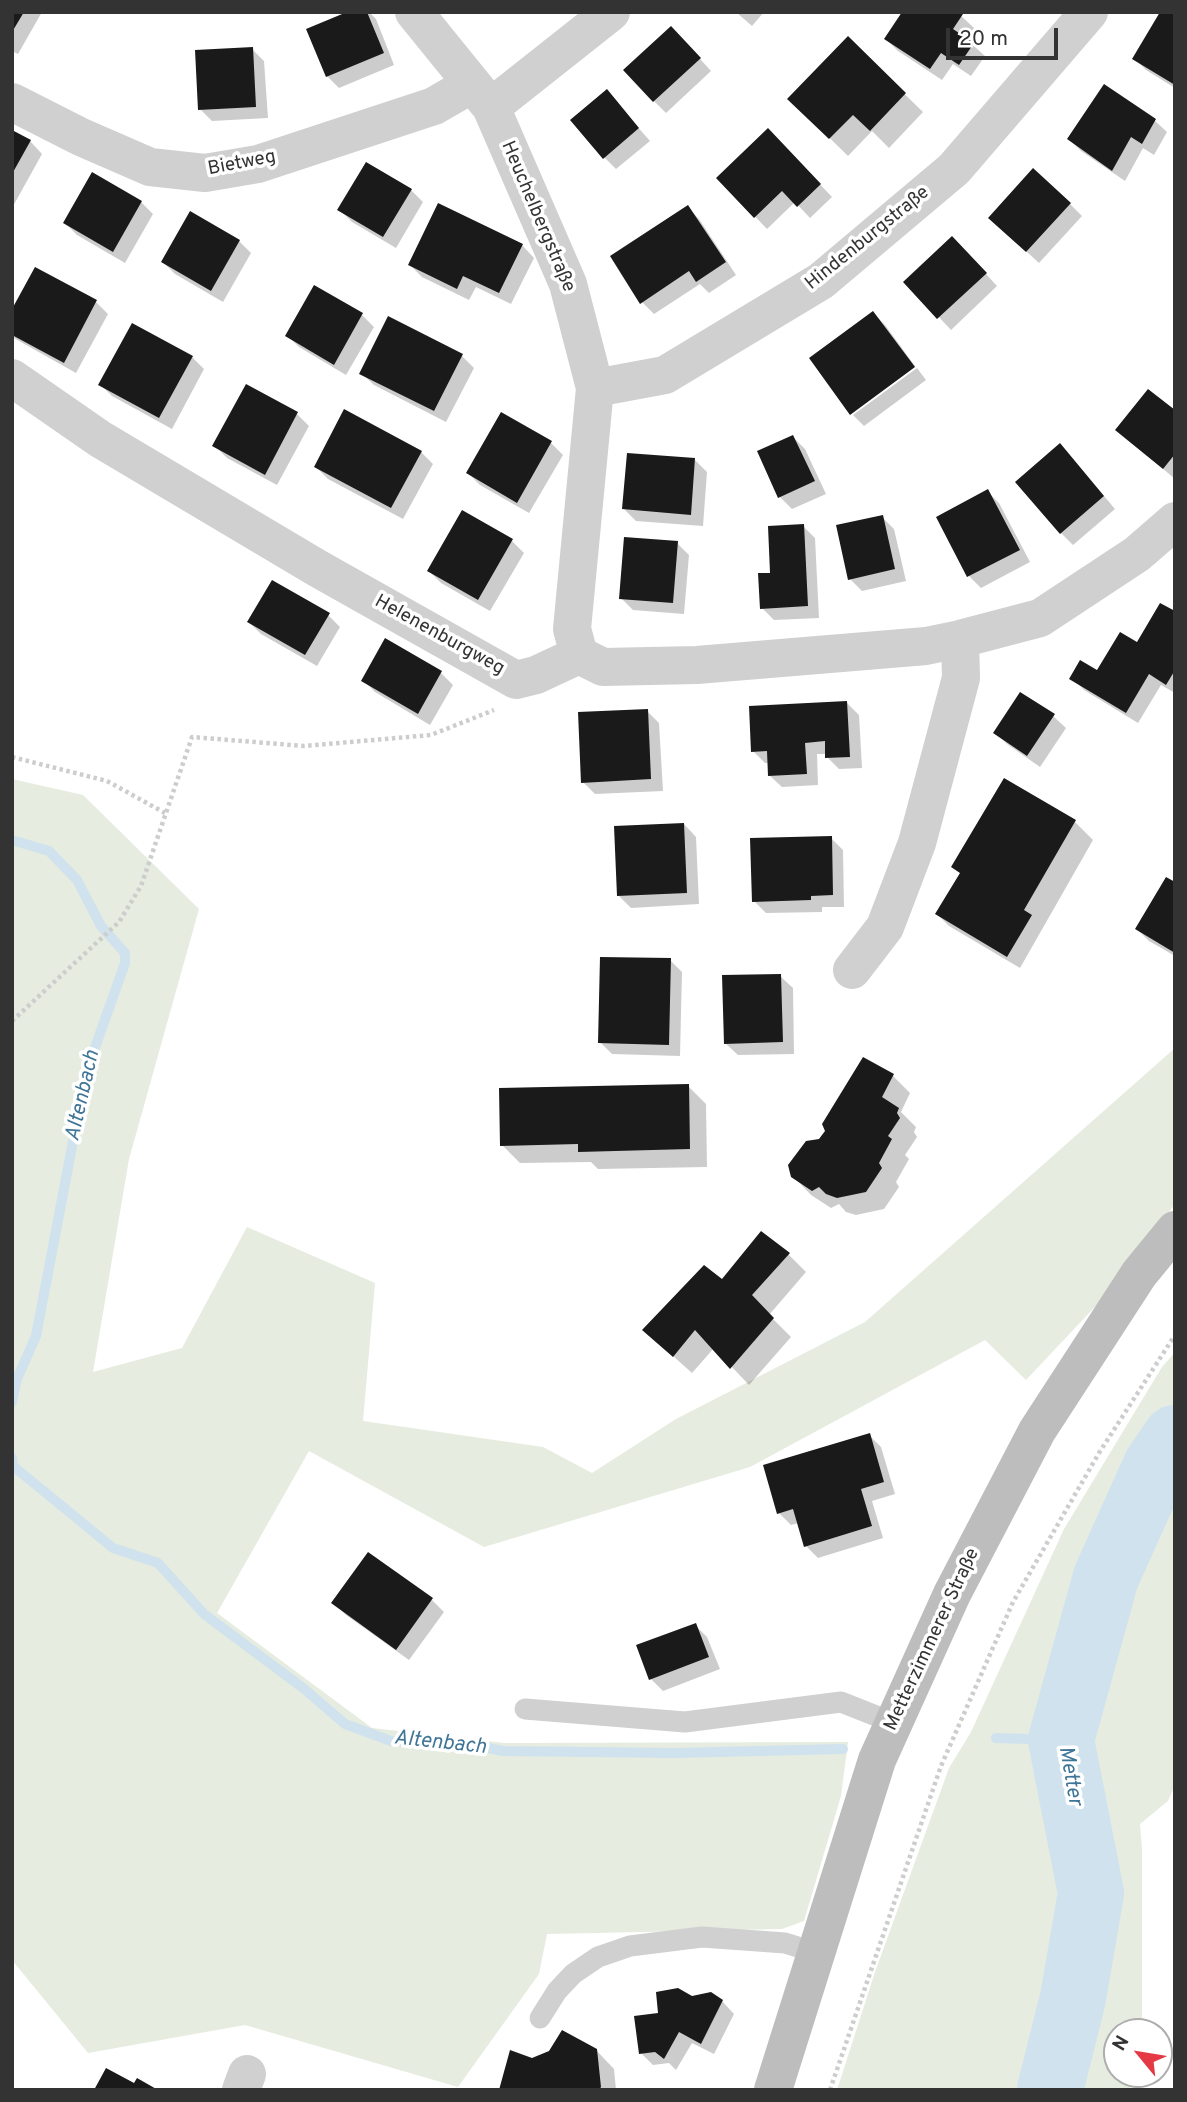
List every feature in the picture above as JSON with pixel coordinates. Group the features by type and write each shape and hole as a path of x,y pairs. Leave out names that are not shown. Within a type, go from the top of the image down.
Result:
{"main road":[{"name":"Metterzimmerer Straße","path":"773,2090 877,1760 952,1594 1037,1431 1139,1274 1175,1230"}],"street":[{"name":"Heuchelbergstraße","path":"414,12 481,95 568,284 594,388 572,629 579,655"},
{"name":"Bietweg","path":"12,102 81,137 150,167 205,173 258,164 435,106 481,95 611,12"},
{"name":"Hindenburgstraße","path":"594,388 665,375 821,281 954,169 1089,12"},
{"name":"Helenenburgweg","path":"12,378 100,439 317,568 516,680 536,675 579,655"},
{"path":"579,655 603,667 697,665 926,646 960,639 1040,618 1137,554 1175,521"},
{"path":"852,970 885,927 917,843 961,678 960,639"}],"lane":[{"path":"524,1709 685,1723 841,1702 894,1723"},
{"path":"540,2018 557,1991 573,1974 598,1957 630,1946 702,1937 785,1942 817,1953"}],"path":[{"path":"12,1021 92,950 119,922 141,886 192,737 304,746 431,735 499,708"},
{"path":"12,757 107,781 165,813"},
{"path":"830,2090 941,1766 1013,1602 1099,1453 1175,1335"}],"shaded area":[{"path":"12,779 83,795 199,909 129,1159 93,1372 182,1348 247,1227 375,1283 363,1421 543,1447 592,1473 676,1419 865,1322 1175,1048 1175,1204 1107,1294 1026,1380 985,1340 750,1467 484,1547 309,1451 217,1613 372,1728 505,1743 848,1742 841,1796 804,1921 782,1929 547,1934 539,1974 458,2087 245,2025 88,2053 12,1960"},
{"path":"1175,1352 1175,1785 1168,1801 1140,1824 1142,2018 1103,2018 1103,2088 1130,2090 837,2090 875,1972 949,1768 971,1732 1064,1529 1162,1367"}],"building":[{"path":"12,12 24,12 12,32"},
{"path":"347,12 367,12 384,53 326,77 306,29"},
{"path":"902,12 960,12 963,14 953,29 974,43 959,65 941,53 930,69 884,39"},
{"path":"1160,12 1175,12 1175,85 1132,59"},
{"path":"671,26 701,58 653,102 623,70"},
{"path":"848,36 906,93 870,131 853,115 829,139 787,99"},
{"path":"253,47 256,107 198,110 195,50"},
{"path":"1104,84 1156,119 1142,144 1131,137 1112,171 1067,139"},
{"path":"607,89 639,128 603,159 570,120"},
{"path":"768,128 821,184 797,207 782,191 754,218 716,178"},
{"path":"12,130 31,140 12,174"},
{"path":"366,162 412,189 383,237 337,210"},
{"path":"1033,168 1071,203 1026,252 988,218"},
{"path":"92,172 142,201 113,252 63,223"},
{"path":"438,203 523,244 499,293 463,276 457,289 408,265"},
{"path":"688,205 726,262 696,282 689,271 640,304 610,256"},
{"path":"190,211 240,240 211,291 161,262"},
{"path":"952,236 987,273 937,319 903,282"},
{"path":"35,267 97,300 64,363 12,335 12,309"},
{"path":"314,285 363,313 334,365 285,336"},
{"path":"873,311 915,367 850,415 809,358"},
{"path":"388,316 463,354 434,411 359,374"},
{"path":"132,323 193,356 159,418 98,385"},
{"path":"246,384 298,412 265,475 212,446"},
{"path":"1148,389 1175,410 1175,454 1163,469 1115,430"},
{"path":"344,409 422,451 391,508 314,467"},
{"path":"501,412 552,441 517,503 466,473"},
{"path":"793,435 815,481 778,498 757,451"},
{"path":"1060,443 1104,496 1060,534 1015,482"},
{"path":"627,453 695,458 691,515 622,509"},
{"path":"988,489 1020,550 967,577 936,517"},
{"path":"462,510 513,539 478,600 427,571"},
{"path":"883,515 895,569 848,580 836,525"},
{"path":"804,524 808,606 760,609 758,573 770,573 768,526"},
{"path":"624,537 678,541 673,603 619,599"},
{"path":"272,580 330,613 305,655 247,622"},
{"path":"1160,603 1175,611 1175,670 1166,685 1149,674 1126,713 1069,679 1080,660 1097,670 1120,632 1137,642"},
{"path":"385,638 442,671 418,714 361,681"},
{"path":"1020,692 1055,714 1027,756 993,733"},
{"path":"847,701 850,757 825,758 825,741 805,743 807,774 768,776 767,751 751,752 749,706"},
{"path":"648,709 651,779 581,783 578,712"},
{"path":"1004,778 1076,820 1024,910 1032,915 1007,957 935,914 960,873 951,867"},
{"path":"684,823 687,893 617,896 614,826"},
{"path":"832,836 833,895 811,896 811,900 752,902 750,838"},
{"path":"1166,877 1175,882 1175,953 1135,929"},
{"path":"600,957 671,958 669,1045 598,1043"},
{"path":"781,974 783,1042 724,1044 722,975"},
{"path":"863,1057 894,1074 882,1097 899,1108 897,1113 900,1118 888,1136 892,1139 879,1163 882,1168 866,1192 837,1198 826,1194 819,1187 812,1191 791,1177 788,1165 806,1141 819,1139 825,1131 822,1124"},
{"path":"689,1084 690,1149 578,1152 578,1144 500,1146 499,1088"},
{"path":"761,1231 790,1253 752,1295 774,1318 730,1369 695,1330 673,1357 642,1330 704,1265 722,1279"},
{"path":"870,1433 884,1482 861,1489 872,1526 804,1547 793,1509 777,1514 763,1465"},
{"path":"368,1552 433,1598 396,1650 331,1603"},
{"path":"696,1623 709,1657 649,1680 636,1645"},
{"path":"678,1988 692,1996 711,1992 723,2000 701,2044 679,2032 664,2059 655,2052 639,2054 634,2016 658,2013 656,1992"},
{"path":"562,2030 597,2049 601,2087 599,2090 499,2090 510,2050 532,2058 549,2051"},
{"path":"106,2068 134,2083 137,2078 158,2090 94,2090"}],"waterway":[{"name":"Altenbach","path":"12,840 49,851 77,880 101,926 125,953 125,963 86,1073 36,1336 17,1379 12,1402"},
{"name":"Metter","path":"1050,2090 1073,1998 1091,1893 1061,1740 1106,1577 1156,1466 1175,1438"},
{"name":"Altenbach","path":"12,1458 13,1466 113,1548 158,1563 204,1614 303,1688 345,1724 391,1741 464,1743 503,1751 675,1753 843,1749"},
{"name":"Altenbach","path":"996,1738 1061,1740"}]}
